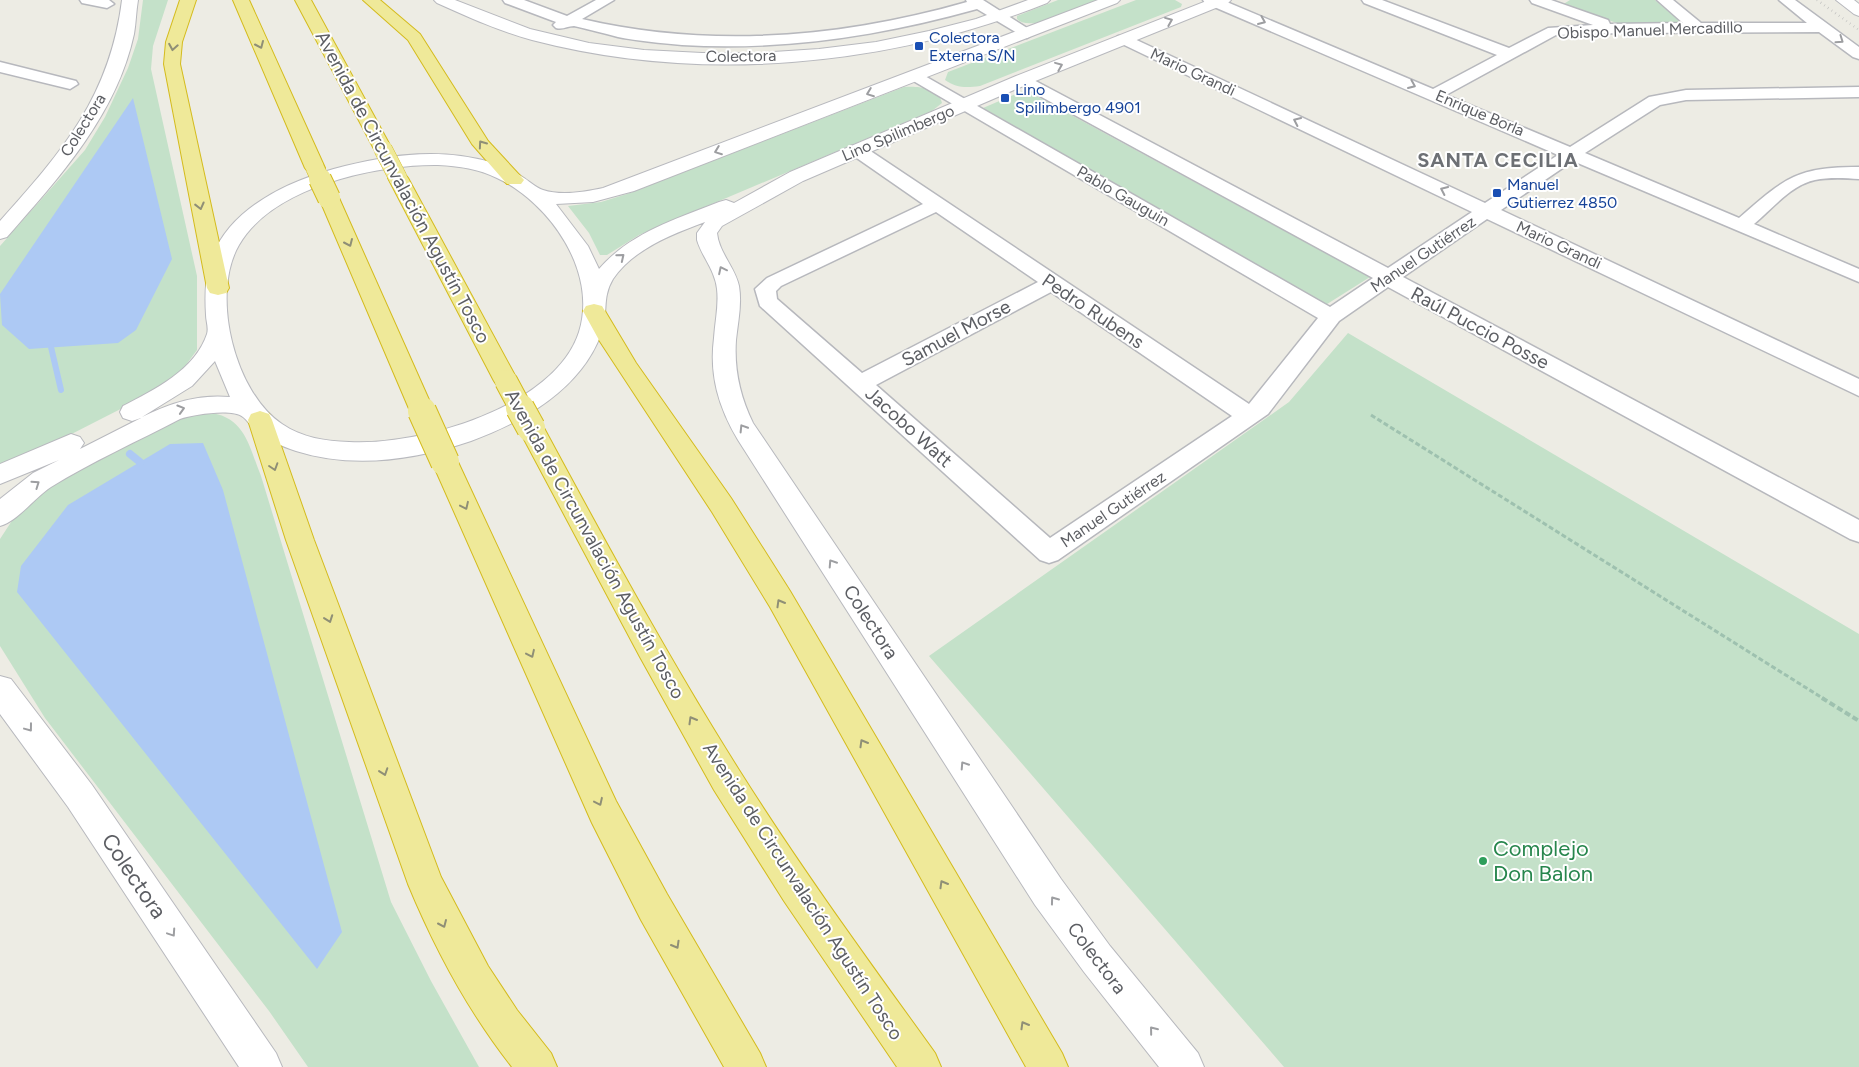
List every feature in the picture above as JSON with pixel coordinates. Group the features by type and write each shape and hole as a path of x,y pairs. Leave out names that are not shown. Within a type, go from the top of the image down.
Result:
{"highway":[{"path":"188,0 174,42 172,64 200,205 215,265 218,288"},
{"path":"241,0 422,411 604,812 654,907 746,1067"},
{"name":"Avenida de Circunvalación Agustín Tosco","path":"303,0 607,570 726,780 920,1067"},
{"path":"371,0 414,37 481,144 514,180"},
{"path":"594,303 629,368 740,534 841,704 1048,1067"},
{"path":"255,415 426,884 450,939 476,986 508,1033 537,1067"}],"main road":[{"name":"Colectora","path":"0,233 55,169 102,97 126,40 130,0"},
{"name":"Colectora","path":"442,0 495,22 539,36 592,47 648,54 707,57 832,52 891,44 939,34 998,17 1042,0"},
{"path":"536,195 577,198 610,192 1112,0"},
{"path":"1844,0 1859,11"},
{"name":"Lino Spilimbergo","path":"594,303 599,282 608,268 636,246 965,104 1217,1"},
{"path":"427,159 475,164 514,180 536,195 570,236 587,271 594,303 593,325 584,346 567,369 550,387 510,414 458,436 405,449 346,452 298,443 271,430 255,415 231,376 219,333 218,288 225,253 229,244 246,224 283,197 328,177 382,163 427,159"},
{"name":"Colectora","path":"797,176 715,222 707,233 708,244 724,274 728,289 729,307 724,372 733,409 747,434 1048,892 1097,959 1184,1067"},
{"path":"0,474 51,454 164,395 202,364 211,353 219,333"},
{"path":"0,516 20,496 42,480 171,412 192,406 215,404 255,415"},
{"name":"Colectora","path":"0,689 80,796 262,1067"}],"street":[{"path":"88,0 107,4"},
{"path":"510,0 607,30 644,36 709,40 773,40 874,31 937,16 975,2 1026,33"},
{"path":"539,36 607,0"},
{"path":"1369,0 1510,54"},
{"path":"1537,0 1556,3 1620,28"},
{"path":"1664,0 1697,27"},
{"path":"1786,0 1859,54"},
{"name":"Enrique Borla","path":"1217,1 1859,276"},
{"name":"Obispo Manuel Mercadillo","path":"1435,94 1553,31 1620,28 1820,27"},
{"name":"Mario Grandi","path":"1123,39 1859,388"},
{"path":"0,67 70,84"},
{"name":"Pablo Gauguin","path":"916,76 1331,316"},
{"name":"Raúl Puccio Posse","path":"1022,80 1859,532"},
{"name":"Manuel Gutiérrez","path":"1049,552 1260,408 1331,316 1573,153 1655,101 1686,95 1859,92"},
{"name":"Pedro Rubens","path":"857,150 1249,416"},
{"path":"1741,226 1793,182 1818,174 1859,173"},
{"path":"1818,174 1859,189"},
{"name":"Jacobo Watt","path":"936,205 774,282 765,289 767,301 1049,552"},
{"name":"Samuel Morse","path":"860,384 1052,283"}],"path":[{"path":"1371,415 1859,721"}],"green space":[{"path":"143,0 168,0 153,46 151,69 197,276 197,350 180,373 148,395 52,444 0,465 0,246 85,150 105,117 128,68 138,39"},
{"path":"1058,0 1100,0 1070,13 1044,21 1024,23 1017,19 1017,16"},
{"path":"1136,0 1175,0 1182,4 1181,7 980,86 961,87 945,80 948,72"},
{"path":"1570,0 1655,0 1682,23 1623,25 1562,5"},
{"path":"904,87 921,87 932,91 940,98 942,103 932,111 639,235 607,255 600,255 589,233 568,206 601,202 627,194"},
{"path":"1025,90 1370,277 1324,306 983,108"},
{"name":"Complejo Don Balon","path":"1348,333 1859,634 1859,1067 1284,1067 929,656 1289,402"},
{"path":"212,413 232,421 245,436 249,445 261,476 391,902 431,981 479,1067 308,1067 269,1011 45,718 0,646 0,539 17,513 49,485 166,422 197,414"}],"water":[{"path":"133,98 172,259 136,330 118,343 29,349 2,325 0,294"},
{"path":"203,443 223,490 342,932 317,969 17,592 21,566 68,505 170,444"}],"waterway":[{"path":"51,347 61,390"},
{"path":"130,454 140,462"}],"railway":[{"path":"1817,0 1859,30"}],"place":[{"name":"Colectora Externa S/N","path":"919,46"},
{"name":"Lino Spilimbergo 4901","path":"1005,98"},
{"name":"Manuel Gutierrez 4850","path":"1497,193"},
{"name":"Complejo Don Balon","path":"1483,861"}],"district":[{"name":"SANTA CECILIA","path":"1498,160"}]}
